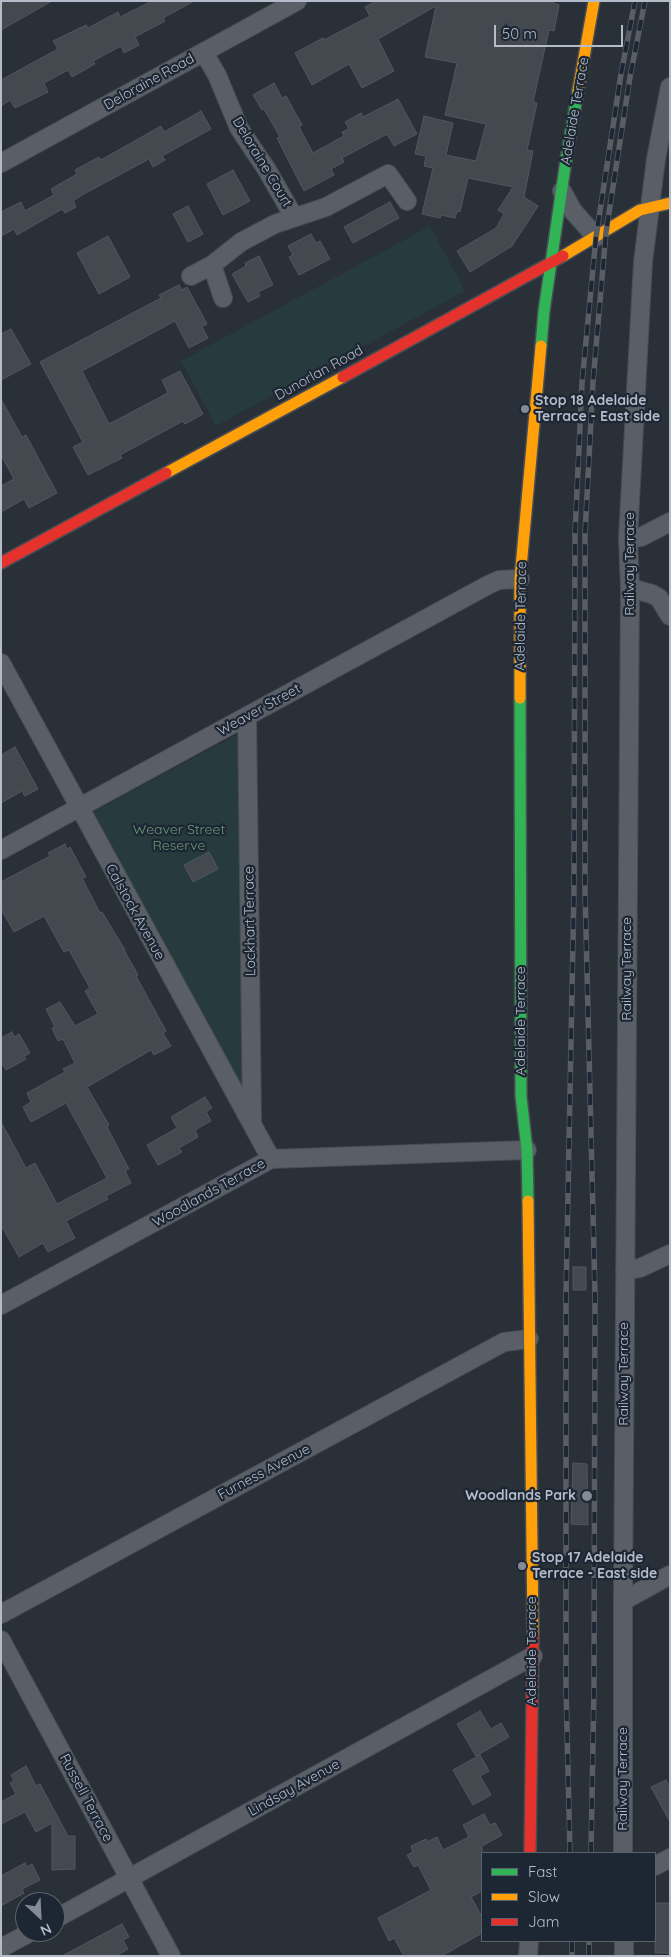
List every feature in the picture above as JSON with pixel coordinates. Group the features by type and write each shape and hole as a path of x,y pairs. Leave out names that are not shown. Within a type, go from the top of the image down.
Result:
{"street":[{"name":"Deloraine Road","path":"1,163 297,1"},
{"name":"Adelaide Terrace","path":"530,1852 532,1656 527,1150 521,1096 520,578 544,311 594,1"},
{"name":"Deloraine Court","path":"204,52 217,75 242,133 271,176 294,217"},
{"name":"Railway Terrace","path":"624,1852 623,1601 630,588 628,538 643,262 656,159 670,87"},
{"name":"Deloraine Court","path":"191,276 212,265 241,242 275,224 326,207 388,174 406,200"},
{"path":"562,191 573,211 596,237"},
{"name":"Dunorlan Road","path":"1,563 552,263 640,210 670,203"},
{"path":"212,265 223,298"},
{"path":"628,538 641,537 670,522"},
{"name":"Weaver Street","path":"1,850 488,585 499,580 520,578"},
{"path":"630,588 659,598 670,616"},
{"name":"Calstock Avenue","path":"1,664 270,1159"},
{"name":"Lockhart Terrace","path":"248,716 252,1125"},
{"name":"Woodlands Terrace","path":"3,1300 270,1159 527,1150"},
{"path":"625,1270 640,1268 670,1254"},
{"name":"Furness Avenue","path":"1,1614 504,1342 529,1339"},
{"path":"623,1601 670,1575"},
{"name":"Russell Terrace","path":"1,1640 171,1956"},
{"name":"Lindsay Avenue","path":"65,1913 532,1656"},
{"path":"656,1865 670,1858"},
{"path":"1,1948 15,1941"},
{"path":"528,1956 529,1942"},
{"path":"624,1942 624,1956"}],"green space":[{"path":"430,226 465,291 216,426 181,361"},
{"name":"Weaver Street Reserve","path":"242,732 242,1087 93,812"}],"building":[{"path":"1,1 52,1 1,30"},
{"path":"152,1 194,1 163,18 165,21 135,37 139,45 124,53 121,46 93,61 95,64 72,77 68,70 44,83 48,92 15,108 10,100 1,106 1,80 58,49 53,41 86,25 88,28 118,12 120,17"},
{"path":"376,1 553,1 553,3 559,5 554,31 549,30 533,102 537,103 527,150 533,151 524,197 538,206 512,246 470,272 457,251 496,228 504,214 498,210 513,187 468,178 460,212 457,211 455,218 441,215 440,218 422,214 433,168 424,166 426,156 415,154 424,116 453,123 446,155 476,161 486,124 445,115 457,63 425,57 436,6 378,39 394,71 362,88 349,64 312,85 295,53 370,16 365,7"},
{"path":"274,83 282,98 286,96 302,125 299,127 313,153 344,136 342,132 349,129 345,122 361,113 363,117 398,99 417,134 394,146 387,134 342,158 344,162 331,169 334,175 304,191 277,138 280,137 264,109 262,110 253,95"},
{"path":"201,111 211,129 162,156 165,160 153,167 149,159 82,195 73,201 76,207 65,213 62,209 17,235 14,229 1,236 1,212 21,202 25,211 54,195 51,189 77,174 75,170 99,157 101,160 161,126 164,132"},
{"path":"233,170 250,201 223,215 207,184"},
{"path":"390,202 399,218 353,243 344,227"},
{"path":"188,206 203,234 188,242 173,214"},
{"path":"311,234 316,243 320,241 330,259 299,275 289,257 293,255 288,246"},
{"path":"108,236 130,277 99,294 77,253"},
{"path":"259,256 273,285 258,292 260,296 248,302 232,274 246,266 245,263"},
{"path":"179,285 182,290 187,287 207,324 202,327 208,338 189,348 175,321 82,371 109,424 168,393 162,380 180,371 203,414 185,424 183,421 120,455 122,458 88,475 73,447 83,442 40,362 161,298 159,295"},
{"path":"11,329 31,364 1,380 1,334"},
{"path":"1,399 22,437 26,435 57,493 29,508 24,499 1,512 1,486 14,479 1,455"},
{"path":"15,747 38,789 25,796 22,791 1,803 1,755"},
{"path":"65,844 67,849 70,847 86,877 82,878 100,913 102,912 125,950 138,975 136,976 166,1031 163,1033 171,1046 154,1055 151,1050 87,1087 109,1125 107,1127 129,1169 125,1171 131,1183 106,1196 108,1199 66,1221 75,1238 48,1252 43,1243 19,1257 1,1225 1,1122 26,1168 35,1163 57,1204 107,1178 66,1103 31,1122 23,1107 31,1102 27,1093 65,1072 63,1069 75,1063 63,1039 58,1041 52,1028 55,1027 46,1009 60,1002 75,1026 98,1014 85,991 90,988 69,950 64,952 44,916 14,932 1,909 1,882 50,856 48,853"},
{"path":"209,852 218,869 193,882 184,865"},
{"path":"12,1032 14,1037 19,1034 30,1053 24,1056 26,1059 6,1070 1,1062 1,1038"},
{"path":"205,1097 212,1108 206,1112 211,1121 195,1130 198,1137 179,1148 182,1152 158,1165 147,1145 177,1128 171,1117"},
{"path":"573,1267 586,1267 586,1290 573,1290"},
{"path":"573,1463 587,1464 588,1525 571,1524"},
{"path":"480,1711 491,1729 501,1723 509,1737 476,1756 457,1724"},
{"path":"480,1755 489,1771 480,1776 491,1795 473,1805 453,1770"},
{"path":"26,1766 36,1786 40,1784 68,1836 75,1836 75,1869 52,1870 52,1823 36,1832 25,1812 1,1824 1,1802 16,1794 10,1783 14,1781 11,1775"},
{"path":"666,1780 670,1787 670,1822 651,1787"},
{"path":"484,1814 490,1825 495,1823 502,1835 482,1846 481,1892 471,1897 481,1915 481,1934 442,1956 404,1956 394,1938 389,1941 378,1918 431,1890 418,1865 414,1867 407,1855 413,1852 411,1846 426,1839 427,1842 437,1837 443,1850 469,1837 463,1825"},
{"path":"25,1863 27,1867 32,1864 40,1880 22,1889 24,1892 15,1892 15,1898 1,1906 1,1876"},
{"path":"656,1903 670,1903 670,1953 655,1953"},
{"path":"122,1924 129,1937 123,1940 128,1949 116,1956 62,1956"}],"railway":[{"path":"570,1852 566,1688 566,1295 574,891 575,534 582,383 596,237 621,74 635,1"},
{"path":"591,1852 594,1687 595,1295 585,891 585,534 593,382 606,232 630,77 645,1"},
{"path":"572,1942 572,1956"},
{"path":"589,1942 589,1956"}],"traffic: fast":[{"path":"541,346 544,311 578,91"},
{"path":"520,698 521,1096 527,1150 528,1201"}],"traffic: slow":[{"path":"578,91 594,1"},
{"path":"563,256 640,210 670,203"},
{"path":"520,698 520,579 541,346"},
{"path":"166,473 343,377"},
{"path":"528,1201 533,1634"}],"traffic: jam":[{"path":"343,377 563,256"},
{"path":"1,563 166,473"},
{"path":"530,1852 533,1634"}],"place":[{"name":"Stop 18 Adelaide Terrace - East side","path":"525,409"},
{"name":"Woodlands Park","path":"587,1496"},
{"name":"Stop 17 Adelaide Terrace - East side","path":"522,1566"}]}
